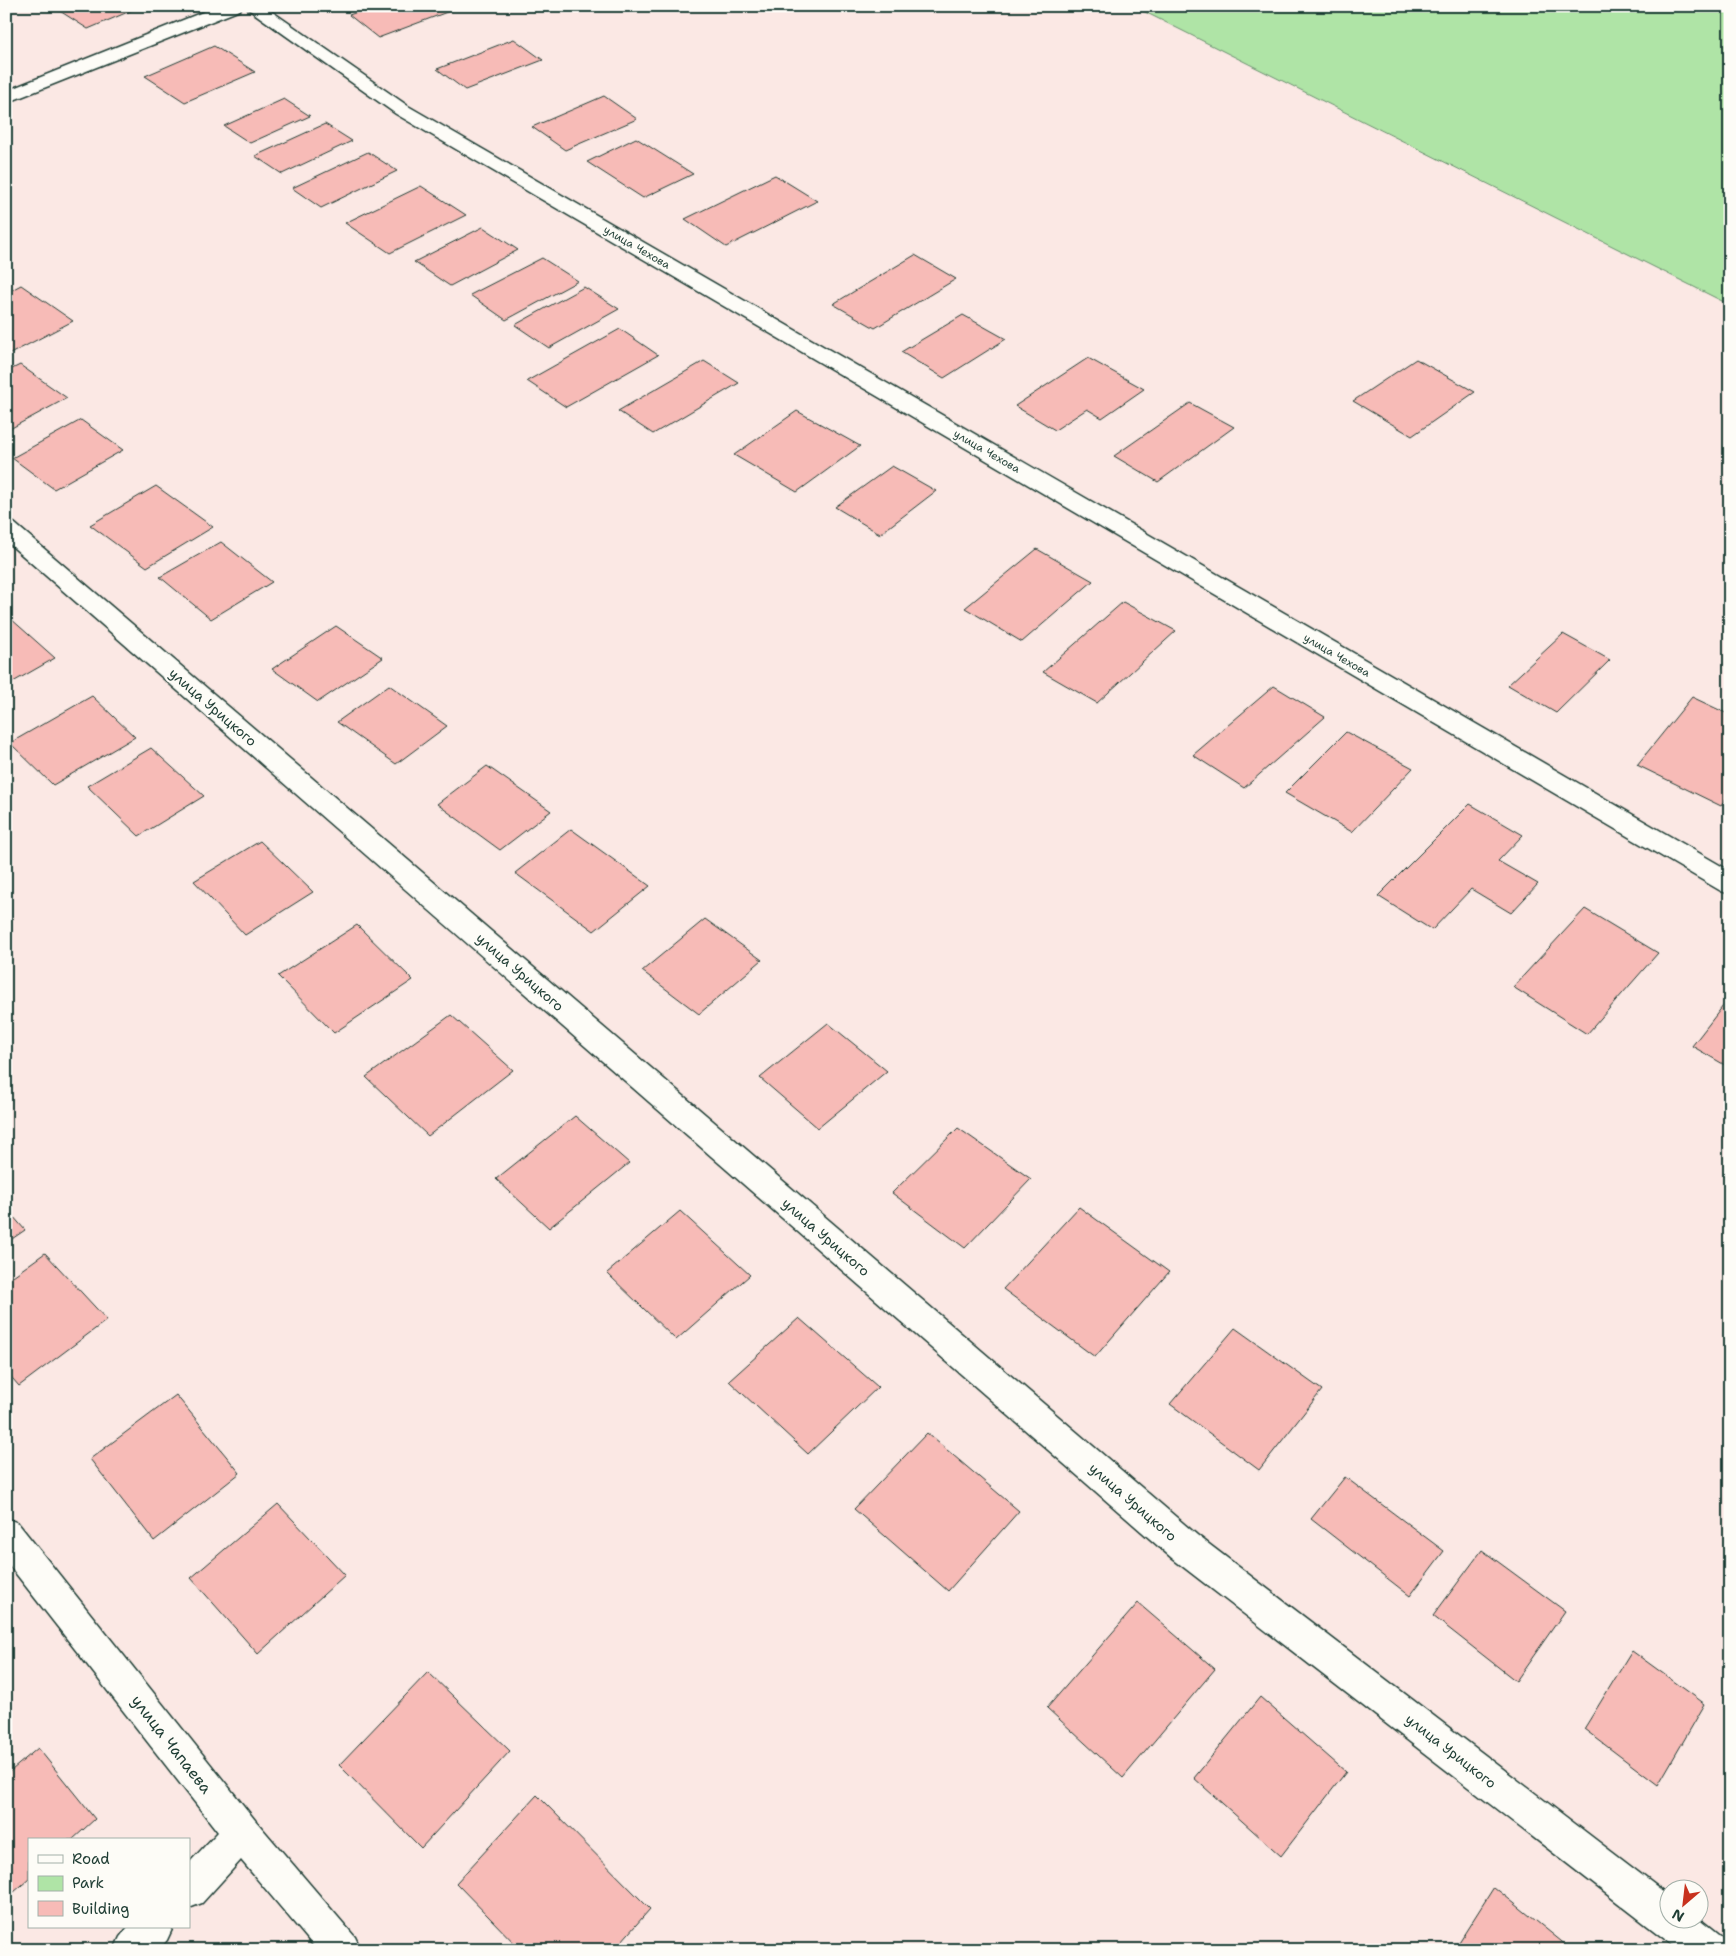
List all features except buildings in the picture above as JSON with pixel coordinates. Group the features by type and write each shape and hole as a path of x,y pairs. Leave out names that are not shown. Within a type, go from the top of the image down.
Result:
{"street":[{"path":"6,98 234,6"},
{"name":"улица Чехова","path":"252,6 402,110 1730,884"},
{"name":"улица Урицкого","path":"6,528 1185,1547 1658,1910"},
{"name":"улица Чапаева","path":"6,1534 242,1833 342,1950"},
{"path":"190,1889 242,1833"},
{"path":"134,1950 153,1928"},
{"name":"улица Урицкого","path":"1682,1928 1710,1950"}],"green space":[{"path":"1133,6 1730,6 1730,305"}]}
